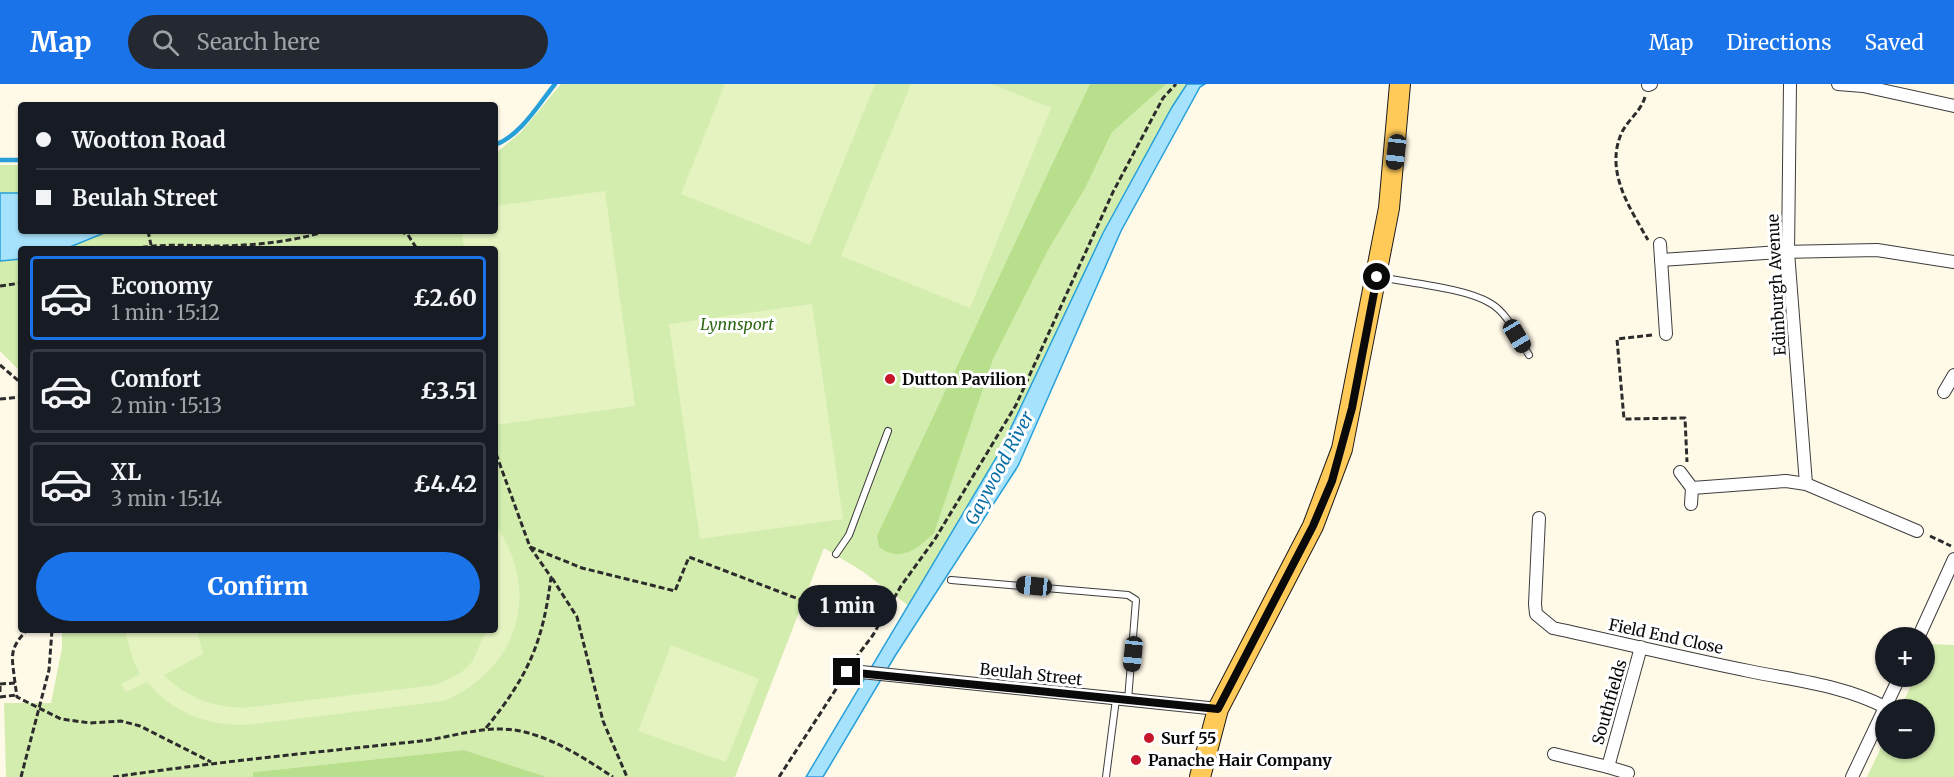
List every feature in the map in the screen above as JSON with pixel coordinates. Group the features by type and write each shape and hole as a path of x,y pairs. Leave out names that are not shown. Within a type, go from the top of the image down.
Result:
{"main road":[{"path":"1200,777 1218,709 1313,526 1332,481 1352,408 1377,277 1396,152 1400,84"}],"street":[{"name":"Edinburgh Avenue","path":"1790,84 1788,252 1806,484"},
{"path":"1838,84 1863,86 1954,106"},
{"path":"1660,244 1666,334"},
{"path":"1661,260 1788,252 1877,250 1954,262"},
{"path":"1944,392 1954,375"},
{"path":"1680,472 1692,488 1691,504"},
{"path":"1692,488 1786,481 1806,484 1917,531"},
{"name":"Field End Close","path":"1539,518 1536,614 1553,628 1833,686 1858,693 1875,702"},
{"path":"1923,627 1954,560"},
{"name":"Southfields","path":"1608,767 1641,647"},
{"name":"Beulah Street","path":"846,672 1218,709"},
{"path":"1852,777 1875,728"},
{"name":"Southfields","path":"1554,754 1629,773"}],"lane":[{"path":"1377,277 1470,295 1490,303 1505,316 1529,355"},
{"path":"836,554 849,536 888,431"},
{"path":"951,580 1128,595 1136,600 1122,700 1106,777"}],"path":[{"path":"779,777 846,672 873,635 901,586 952,512 1017,405 1113,192 1163,98 1176,84"},
{"path":"1650,84 1643,103 1622,133 1616,166 1621,190 1629,206 1650,243 1660,244"},
{"path":"149,234 151,245"},
{"path":"146,246 222,246 287,241 314,234"},
{"path":"406,234 415,246"},
{"path":"0,286 18,283"},
{"path":"1666,334 1617,339 1624,419 1685,418 1688,466 1680,472"},
{"path":"0,365 18,380"},
{"path":"0,399 18,397"},
{"path":"498,460 530,547 577,617 603,721 627,777"},
{"path":"1917,531 1954,547"},
{"path":"530,547 591,571 675,591 689,557 822,608"},
{"path":"486,729 526,672 541,637 551,577"},
{"path":"16,696 11,652 14,644 24,633"},
{"path":"21,777 50,670 52,633"},
{"path":"15,683 0,684 0,695 16,696 61,719 90,723 121,721 140,726 213,763"},
{"path":"113,777 213,763 443,738 486,729 518,730 550,740 613,777"}],"green space":[{"name":"Lynnsport","path":"561,84 1187,84 1103,233 999,453 909,606 862,571 824,548 735,777 547,777 464,750 253,772 253,777 6,777 4,703 51,703 62,648 62,633 498,633 498,246 18,246 18,369 0,351 0,165 18,165 18,234 498,234 498,151 521,132"},
{"path":"725,84 875,84 810,245 681,194"},
{"path":"911,84 992,84 1051,108 970,308 841,256"},
{"path":"1090,84 1166,84 1112,132 1085,188 1048,250 993,359 934,533 908,552 894,554 887,552 879,547 877,536"},
{"path":"605,191 635,406 498,425 498,246 464,246 462,234 498,234 498,206"},
{"path":"812,304 843,519 700,539 669,324"},
{"path":"498,530 509,550 517,576 519,601 515,626 505,648 490,669 470,687 444,701 246,725 217,723 191,715 168,702 147,682 126,692 121,684 140,674 133,660 126,633 198,633 203,654 164,675 182,690 200,699 210,703 243,708 436,685 462,672 472,662 486,633 498,633"},
{"path":"1935,644 1954,645 1954,777 1867,777 1876,759 1935,759 1935,699 1905,699 1910,687 1935,687"},
{"path":"671,645 759,679 726,762 638,731"},
{"path":"464,750 547,777 253,777 253,772"}],"water":[{"name":"Gaywood River","path":"1187,84 1205,84 1200,87 1121,231 1018,466 895,656 823,777 806,777 999,453 1103,233"},
{"path":"0,193 18,193 18,234 102,234 72,246 18,246 18,259 0,261"}],"waterway":[{"path":"498,143 521,127 555,84"},
{"path":"0,160 18,160"}],"place":[{"name":"Dutton Pavilion","path":"890,379"},
{"name":"Surf 55","path":"1149,738"},
{"name":"Panache Hair Company","path":"1136,760"}],"route":[{"path":"847,672 1218,709 1313,526 1332,481 1352,408 1377,277"}]}
